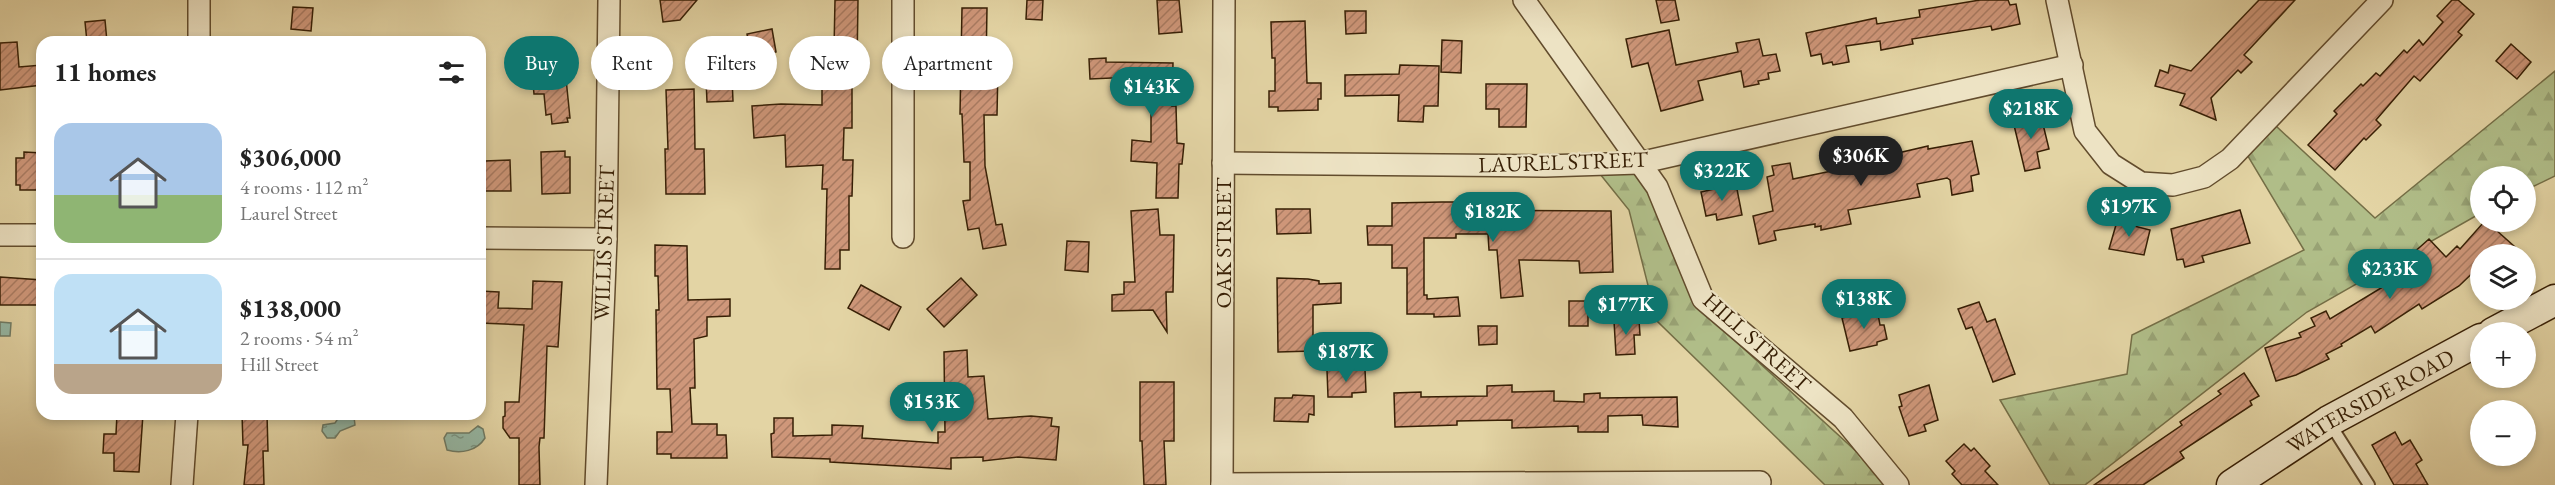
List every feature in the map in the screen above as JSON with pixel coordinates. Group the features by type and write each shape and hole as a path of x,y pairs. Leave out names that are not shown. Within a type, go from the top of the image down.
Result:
{"main road":[{"path":"2514,322 2555,300"},
{"name":"WATERSIDE ROAD","path":"2232,485 2329,422 2470,345"}],"street":[{"path":"199,0 199,36"},
{"name":"WILLIS STREET","path":"596,485 606,239 609,0"},
{"path":"903,0 903,237"},
{"name":"OAK STREET","path":"1222,484 1224,0"},
{"name":"HILL STREET","path":"1524,0 1657,187 1703,299 1844,418 1898,485"},
{"path":"2057,0 2085,131 2111,164 2141,183 2173,185 2204,177 2230,159 2382,0"},
{"name":"LAUREL STREET","path":"1223,163 1533,166 1639,163 2072,65"},
{"path":"0,235 36,235"},
{"path":"486,238 606,239"},
{"path":"182,485 187,420"},
{"path":"1222,484 1760,482"}],"lane":[{"path":"2329,422 2369,485"}],"green space":[{"path":"2555,71 2555,176 2536,185 2536,166 2470,166 2470,219 2307,312 2085,485 2050,485 2000,400 2127,374 2132,335 2304,250 2246,153 2276,126 2375,218"},
{"path":"1633,169 1655,204 1696,305 1869,463 1884,485 1825,485 1657,321 1629,210 1600,174"}],"water":[{"path":"0,322 11,323 10,336 0,336"},
{"path":"337,420 354,420 355,425 340,431 335,438 327,438 322,431 323,425 335,423"},
{"path":"478,426 483,429 485,438 478,446 458,452 447,450 444,438 447,433 469,433"}],"building":[{"path":"660,0 697,0 680,20 663,22"},
{"path":"835,0 858,0 857,36 834,36"},
{"path":"1027,0 1043,0 1042,20 1026,19"},
{"path":"1157,0 1179,0 1182,32 1159,34"},
{"path":"1656,0 1675,0 1679,20 1661,23"},
{"path":"1980,0 2008,0 2010,5 2016,4 2020,24 1992,30 1991,26 1912,39 1913,44 1881,50 1880,41 1846,46 1849,62 1833,65 1832,62 1823,64 1821,54 1811,56 1806,33 1876,18 1877,24 1920,17 1919,10"},
{"path":"2259,0 2295,0 2244,55 2252,62 2241,73 2238,70 2211,98 2216,120 2180,105 2185,94 2155,86 2160,70 2168,73 2170,65 2191,71"},
{"path":"2452,0 2458,0 2474,14 2458,32 2462,35 2420,81 2414,76 2376,120 2381,125 2366,140 2364,138 2335,170 2308,145 2337,114 2334,111 2361,84 2363,86 2376,73 2380,76 2404,50 2407,53 2419,40 2423,45 2443,22 2437,16"},
{"path":"293,7 313,8 311,31 291,29"},
{"path":"962,8 987,8 987,36 961,36"},
{"path":"1345,11 1366,11 1366,33 1346,34"},
{"path":"105,20 106,36 86,36 85,22"},
{"path":"1305,21 1307,83 1321,83 1318,110 1278,111 1278,107 1269,107 1269,91 1275,91 1275,58 1272,58 1271,22"},
{"path":"772,29 773,36 747,36 747,34"},
{"path":"1669,30 1676,65 1738,52 1736,43 1759,39 1763,56 1776,54 1780,71 1768,73 1769,79 1758,81 1759,84 1744,87 1741,71 1698,81 1703,100 1661,111 1648,63 1632,67 1626,39"},
{"path":"1442,40 1462,41 1461,73 1441,72"},
{"path":"17,42 19,67 36,66 36,86 0,90 0,43"},
{"path":"2511,44 2531,62 2517,79 2496,61"},
{"path":"1106,58 1106,62 1173,63 1172,106 1176,106 1177,143 1184,144 1182,164 1179,164 1178,198 1156,198 1157,163 1131,161 1132,140 1151,142 1151,92 1134,92 1134,77 1090,79 1089,59"},
{"path":"1400,65 1439,66 1438,106 1424,106 1423,122 1398,121 1399,95 1345,96 1345,75 1399,74"},
{"path":"1486,84 1527,84 1526,127 1499,127 1499,109 1486,109"},
{"path":"534,90 567,90 570,118 567,118 568,122 552,124 551,114 546,115 544,94 534,94"},
{"path":"666,90 694,90 695,149 704,149 705,194 666,194 665,149 668,149"},
{"path":"706,90 733,90 733,101 707,102"},
{"path":"822,90 852,90 852,128 844,128 843,160 853,160 852,196 849,196 849,250 840,250 840,269 825,269 827,189 822,189 823,165 786,167 785,135 754,138 752,106 822,105"},
{"path":"960,90 998,90 997,115 984,115 985,166 996,225 1002,224 1006,245 983,249 979,228 968,230 963,201 970,200 970,162 964,162 962,114 960,114"},
{"path":"2041,116 2049,149 2037,152 2040,168 2025,171 2013,121"},
{"path":"1972,141 1979,174 1971,176 1973,191 1952,195 1950,180 1947,178 1917,184 1920,197 1848,210 1851,224 1821,230 1821,226 1815,227 1815,224 1774,231 1776,240 1759,244 1753,216 1773,211 1767,177 1774,175 1772,166 1790,163 1793,179 1851,167 1851,163 1864,161 1862,152 1884,148 1885,156 1928,146 1928,149"},
{"path":"565,151 565,157 570,157 570,193 542,194 541,152"},
{"path":"24,152 36,153 36,190 20,190 20,185 16,185 16,158 24,158"},
{"path":"510,160 511,191 486,191 486,161"},
{"path":"1736,184 1742,215 1717,220 1716,214 1706,216 1701,192"},
{"path":"1468,202 1469,210 1611,211 1613,272 1580,273 1579,261 1519,260 1523,296 1501,298 1497,250 1489,250 1488,234 1456,234 1456,238 1424,238 1424,295 1427,295 1427,299 1458,297 1460,316 1434,317 1434,314 1407,314 1407,268 1392,268 1392,245 1368,245 1367,226 1392,226 1392,203"},
{"path":"1158,209 1160,235 1174,235 1173,292 1166,292 1167,332 1153,310 1112,311 1112,295 1124,294 1124,282 1135,282 1131,211"},
{"path":"1276,209 1310,209 1311,233 1277,234"},
{"path":"2240,210 2250,243 2202,256 2204,262 2185,267 2183,259 2177,260 2171,229"},
{"path":"2118,218 2135,222 2134,226 2150,230 2144,255 2109,249"},
{"path":"2475,232 2498,232 2512,244 2470,244 2470,276 2459,286 2422,309 2419,304 2375,333 2371,326 2326,354 2329,359 2296,375 2276,381 2265,348 2301,337 2299,333 2315,326 2311,318 2326,311 2330,319 2386,285 2382,280 2414,258 2411,255 2429,239 2446,257 2457,246 2460,249"},
{"path":"1067,241 1089,242 1088,272 1065,270"},
{"path":"655,245 687,246 688,300 730,299 730,316 707,317 707,336 694,339 695,388 690,388 692,424 717,424 717,435 726,435 727,458 671,458 671,454 657,454 657,432 672,432 670,389 657,389 656,310 659,310 658,276 655,276"},
{"path":"0,277 36,280 36,305 0,305"},
{"path":"961,278 977,295 944,327 927,309"},
{"path":"1277,278 1308,279 1319,281 1319,284 1341,283 1341,303 1313,305 1313,351 1278,352"},
{"path":"533,281 562,282 558,347 547,346 544,438 540,438 539,447 540,485 519,485 519,438 510,438 503,428 503,417 505,416 505,402 519,402 524,325 486,323 486,291 499,292 498,308 532,309"},
{"path":"861,285 901,307 889,330 848,308"},
{"path":"1569,301 1588,301 1588,326 1569,326"},
{"path":"1979,302 1987,322 1995,319 2015,374 1993,382 1972,327 1966,329 1958,309"},
{"path":"1877,309 1880,325 1884,325 1887,339 1877,342 1877,345 1850,351 1842,318"},
{"path":"1639,320 1640,335 1634,335 1635,354 1616,355 1614,321"},
{"path":"1478,326 1497,326 1497,344 1479,345"},
{"path":"967,350 968,377 984,376 988,419 1031,416 1052,418 1051,426 1059,427 1056,460 1018,457 983,461 983,457 951,458 951,469 830,462 830,459 772,457 771,434 774,433 774,418 793,418 793,436 832,435 832,425 863,426 862,438 938,443 938,432 945,432 944,352"},
{"path":"1365,369 1366,392 1352,393 1352,397 1328,397 1327,370"},
{"path":"2244,373 2259,396 2250,401 2252,405 2180,452 2184,458 2143,485 2094,485 2182,425 2180,422 2221,394 2218,391"},
{"path":"1140,382 1174,382 1174,441 1164,441 1166,485 1144,485 1142,441 1140,441"},
{"path":"1512,385 1512,392 1554,391 1554,401 1584,402 1584,394 1600,393 1600,398 1677,397 1678,427 1643,425 1642,415 1608,416 1608,432 1578,432 1578,426 1512,428 1512,420 1457,421 1457,425 1395,427 1394,393 1421,392 1421,397 1487,396 1487,386"},
{"path":"1929,385 1938,420 1924,425 1926,431 1909,436 1899,407 1902,406 1899,395"},
{"path":"1293,395 1314,396 1314,415 1309,414 1308,422 1274,421 1275,398 1292,398"},
{"path":"117,420 143,420 139,472 114,471 114,453 103,453 104,434 116,434"},
{"path":"242,420 267,420 268,451 263,451 264,485 244,485 248,445 243,445"},
{"path":"2395,432 2402,445 2410,440 2422,460 2416,464 2428,485 2394,485 2372,445"},
{"path":"1964,444 1971,451 1974,448 1990,466 1985,471 1998,485 1962,485 1952,474 1955,471 1946,461"}]}
